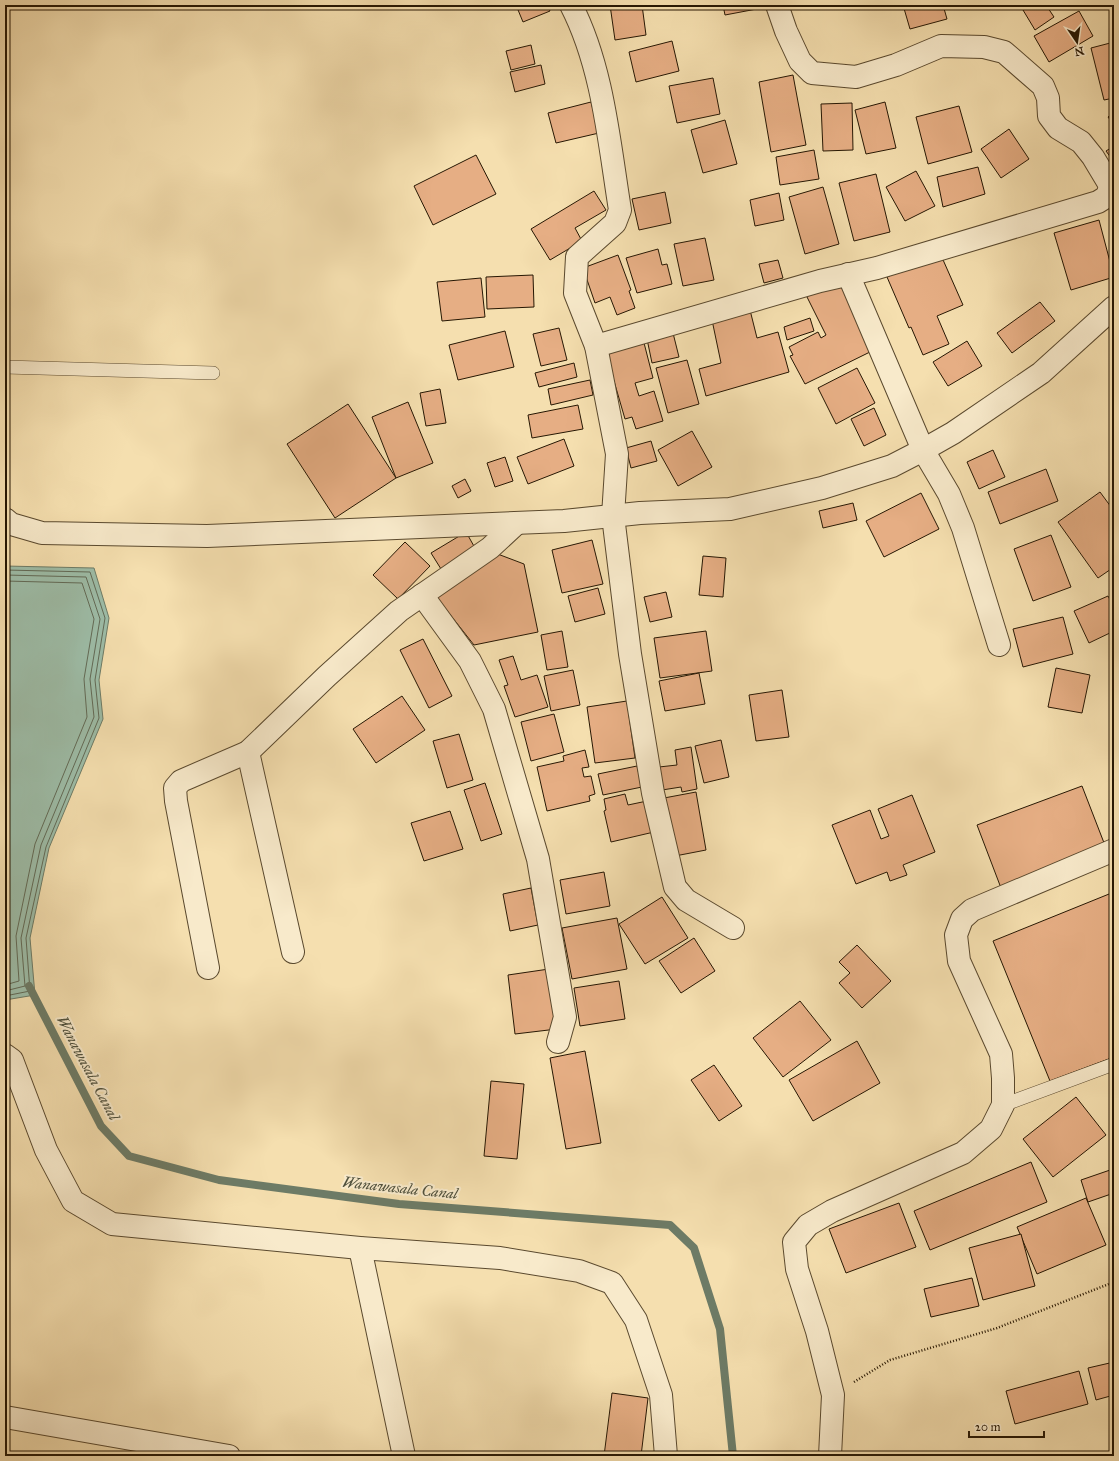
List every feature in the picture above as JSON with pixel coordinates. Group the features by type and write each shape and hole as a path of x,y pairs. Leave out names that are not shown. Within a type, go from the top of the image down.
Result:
{"street":[{"path":"571,5 582,26 597,80 620,210 615,223 577,256 575,293 596,346 617,454 613,516 630,654 651,778 675,887 686,900 733,928"},
{"path":"596,346 820,281 877,268 1098,202 1106,197 1110,189 1108,182 1093,157 1081,142 1058,128 1049,116 1048,98 1043,86 1004,52 984,47 942,46 896,65 856,78 812,73 800,60 786,31 777,5"},
{"path":"848,274 923,450 949,494 963,528 999,645"},
{"path":"5,520 10,524 42,533 207,536 564,521 613,516 730,509 822,488 892,466 954,434 1041,373 1114,307"},
{"path":"208,968 176,801 175,788 181,781 248,752 399,610 490,548 518,523"},
{"path":"422,595 470,661 494,709 539,866 565,1017 558,1042"},
{"path":"248,752 293,952"},
{"path":"830,1456 834,1395 817,1331 798,1269 794,1242 808,1225 832,1211 963,1153 991,1129 1003,1105 1004,1078 1001,1054 959,961 956,935 962,919 972,910 1114,850"},
{"path":"5,1055 12,1060 46,1150 73,1201 112,1224 360,1248 500,1258 579,1271 612,1283 636,1320 661,1395 666,1456"},
{"path":"360,1248 404,1456"},
{"path":"5,1416 229,1456"}],"lane":[{"path":"5,367 213,373"},
{"path":"1003,1105 1114,1064"}],"path":[{"path":"834,1395 890,1360 997,1328 1114,1282"}],"water":[{"path":"5,566 94,568 109,618 99,680 103,719 49,848 30,938 35,995 5,1000"}],"building":[{"path":"516,5 547,5 550,11 523,22"},
{"path":"610,5 642,5 646,35 615,40"},
{"path":"723,5 761,5 762,8 725,15"},
{"path":"903,5 943,5 947,19 910,29"},
{"path":"1031,5 1046,5 1054,17 1035,30 1023,10"},
{"path":"1079,11 1093,36 1049,62 1034,36"},
{"path":"672,41 679,71 636,82 629,52"},
{"path":"1114,42 1114,98 1104,100 1091,48"},
{"path":"531,45 535,64 511,70 506,51"},
{"path":"541,65 545,84 515,92 510,72"},
{"path":"793,75 806,145 771,152 759,82"},
{"path":"713,78 720,114 677,123 669,86"},
{"path":"591,102 599,133 556,143 548,113"},
{"path":"885,102 896,148 866,154 855,110"},
{"path":"852,103 853,150 823,151 821,104"},
{"path":"959,106 972,152 928,164 916,117"},
{"path":"1114,112 1114,125 1108,117"},
{"path":"725,120 737,164 703,173 691,130"},
{"path":"1009,129 1029,159 1001,178 981,149"},
{"path":"1114,146 1114,162 1106,151"},
{"path":"814,150 819,179 780,185 776,157"},
{"path":"476,155 496,194 433,225 414,186"},
{"path":"978,167 985,194 943,207 937,177"},
{"path":"916,171 935,206 905,221 886,187"},
{"path":"876,174 890,232 854,241 839,183"},
{"path":"823,187 839,244 805,254 789,197"},
{"path":"594,191 606,210 575,228 582,241 550,260 531,229"},
{"path":"665,192 671,223 639,230 632,199"},
{"path":"779,193 784,220 755,226 750,200"},
{"path":"1099,220 1114,277 1071,290 1054,233"},
{"path":"705,238 714,280 683,286 674,244"},
{"path":"658,249 662,265 667,264 672,284 637,293 626,258"},
{"path":"940,253 963,305 937,316 949,344 923,355 911,327 909,328 887,277"},
{"path":"618,255 631,290 629,291 635,308 617,315 610,297 595,303 583,268"},
{"path":"778,260 783,278 764,283 759,264"},
{"path":"533,275 534,307 487,309 486,277"},
{"path":"481,278 485,317 442,321 437,282"},
{"path":"839,279 874,350 805,384 790,356 793,355 789,347 818,332 821,338 826,335 806,295"},
{"path":"1040,302 1055,321 1012,353 997,333"},
{"path":"750,310 757,338 778,332 789,372 706,396 699,369 721,363 712,320"},
{"path":"810,318 814,331 787,340 784,327"},
{"path":"559,328 567,360 541,366 533,334"},
{"path":"505,331 514,367 458,380 449,345"},
{"path":"673,333 679,357 652,363 647,339"},
{"path":"643,339 653,378 635,383 639,396 654,391 663,421 636,429 632,417 625,419 605,350"},
{"path":"967,341 982,366 948,386 933,362"},
{"path":"687,360 699,404 668,413 656,368"},
{"path":"574,363 577,377 539,387 535,373"},
{"path":"857,368 875,403 836,424 818,388"},
{"path":"590,380 593,395 551,405 548,389"},
{"path":"440,389 446,423 426,426 420,393"},
{"path":"408,402 433,463 396,478 372,417"},
{"path":"348,404 396,478 335,518 287,444"},
{"path":"578,405 583,429 532,438 528,415"},
{"path":"874,408 886,435 864,446 851,419"},
{"path":"692,431 712,467 678,486 658,450"},
{"path":"564,439 574,466 528,484 517,457"},
{"path":"651,441 657,461 631,468 626,448"},
{"path":"993,450 1005,477 979,489 967,462"},
{"path":"505,457 513,481 495,487 487,463"},
{"path":"1046,469 1058,501 1000,524 988,492"},
{"path":"465,479 471,491 458,498 452,486"},
{"path":"1100,492 1114,511 1114,567 1098,578 1058,522"},
{"path":"921,493 939,529 884,557 866,521"},
{"path":"853,503 857,520 823,528 819,511"},
{"path":"466,532 475,548 441,569 431,553"},
{"path":"1051,535 1071,587 1033,601 1014,549"},
{"path":"592,540 603,584 562,593 552,550"},
{"path":"405,542 430,566 398,599 373,575"},
{"path":"495,553 524,564 538,632 474,645 437,598"},
{"path":"703,556 726,558 723,597 699,595"},
{"path":"598,588 605,614 575,622 568,596"},
{"path":"666,592 672,617 650,622 644,597"},
{"path":"1108,596 1114,607 1114,631 1089,643 1074,611"},
{"path":"1063,617 1073,654 1023,667 1013,629"},
{"path":"562,631 568,667 547,670 541,635"},
{"path":"706,631 712,671 660,678 654,638"},
{"path":"423,639 452,696 429,708 400,650"},
{"path":"513,656 521,680 537,675 548,707 515,717 504,686 508,685 499,660"},
{"path":"1056,668 1090,675 1082,713 1048,707"},
{"path":"573,670 580,705 551,711 544,676"},
{"path":"699,673 705,704 665,711 659,681"},
{"path":"782,690 789,737 756,741 749,695"},
{"path":"402,696 425,730 376,763 353,729"},
{"path":"627,701 635,758 595,763 587,707"},
{"path":"554,714 564,752 531,761 521,722"},
{"path":"459,734 473,780 447,788 433,741"},
{"path":"721,740 729,777 704,783 695,746"},
{"path":"691,747 697,789 682,792 681,787 662,790 659,767 677,765 675,750"},
{"path":"585,750 589,767 582,768 584,777 591,776 595,794 589,796 590,801 547,811 537,767 564,761 563,756"},
{"path":"637,766 642,787 603,795 598,774"},
{"path":"485,783 502,834 481,841 464,790"},
{"path":"1082,786 1106,848 1001,888 977,825"},
{"path":"696,792 706,850 675,856 664,798"},
{"path":"625,794 628,805 647,801 654,832 611,842 604,811 606,810 604,799"},
{"path":"912,795 935,852 903,865 907,875 890,881 887,872 856,884 832,825 870,810 881,839 889,836 878,809"},
{"path":"450,811 463,849 424,861 411,823"},
{"path":"604,872 610,906 566,914 560,880"},
{"path":"531,888 538,925 510,931 503,894"},
{"path":"1114,892 1114,1057 1050,1081 993,941"},
{"path":"662,897 688,938 645,964 619,924"},
{"path":"617,918 627,969 572,979 562,928"},
{"path":"694,938 715,971 681,993 659,961"},
{"path":"857,945 891,981 862,1008 839,983 850,973 839,962"},
{"path":"549,969 557,1029 515,1034 508,975"},
{"path":"619,981 625,1019 580,1026 574,988"},
{"path":"800,1001 831,1040 783,1077 753,1038"},
{"path":"857,1041 880,1083 813,1121 789,1080"},
{"path":"585,1051 601,1143 566,1149 550,1058"},
{"path":"714,1065 742,1106 719,1121 691,1080"},
{"path":"491,1081 524,1084 517,1159 484,1156"},
{"path":"1076,1097 1106,1135 1053,1177 1023,1139"},
{"path":"1031,1162 1047,1202 930,1250 914,1211"},
{"path":"1113,1169 1114,1193 1088,1202 1081,1180"},
{"path":"1086,1198 1106,1245 1037,1274 1017,1227"},
{"path":"899,1203 916,1247 846,1273 829,1229"},
{"path":"1021,1234 1035,1286 983,1300 969,1248"},
{"path":"972,1278 979,1306 931,1317 924,1289"},
{"path":"1114,1362 1114,1395 1096,1400 1088,1368"},
{"path":"1079,1371 1088,1404 1015,1424 1006,1391"},
{"path":"612,1393 648,1398 641,1456 604,1456"}],"waterway":[{"name":"Wanawasala Canal","path":"29,986 101,1126 129,1156 219,1180 399,1204 670,1225 694,1248 720,1329 733,1456"}]}
